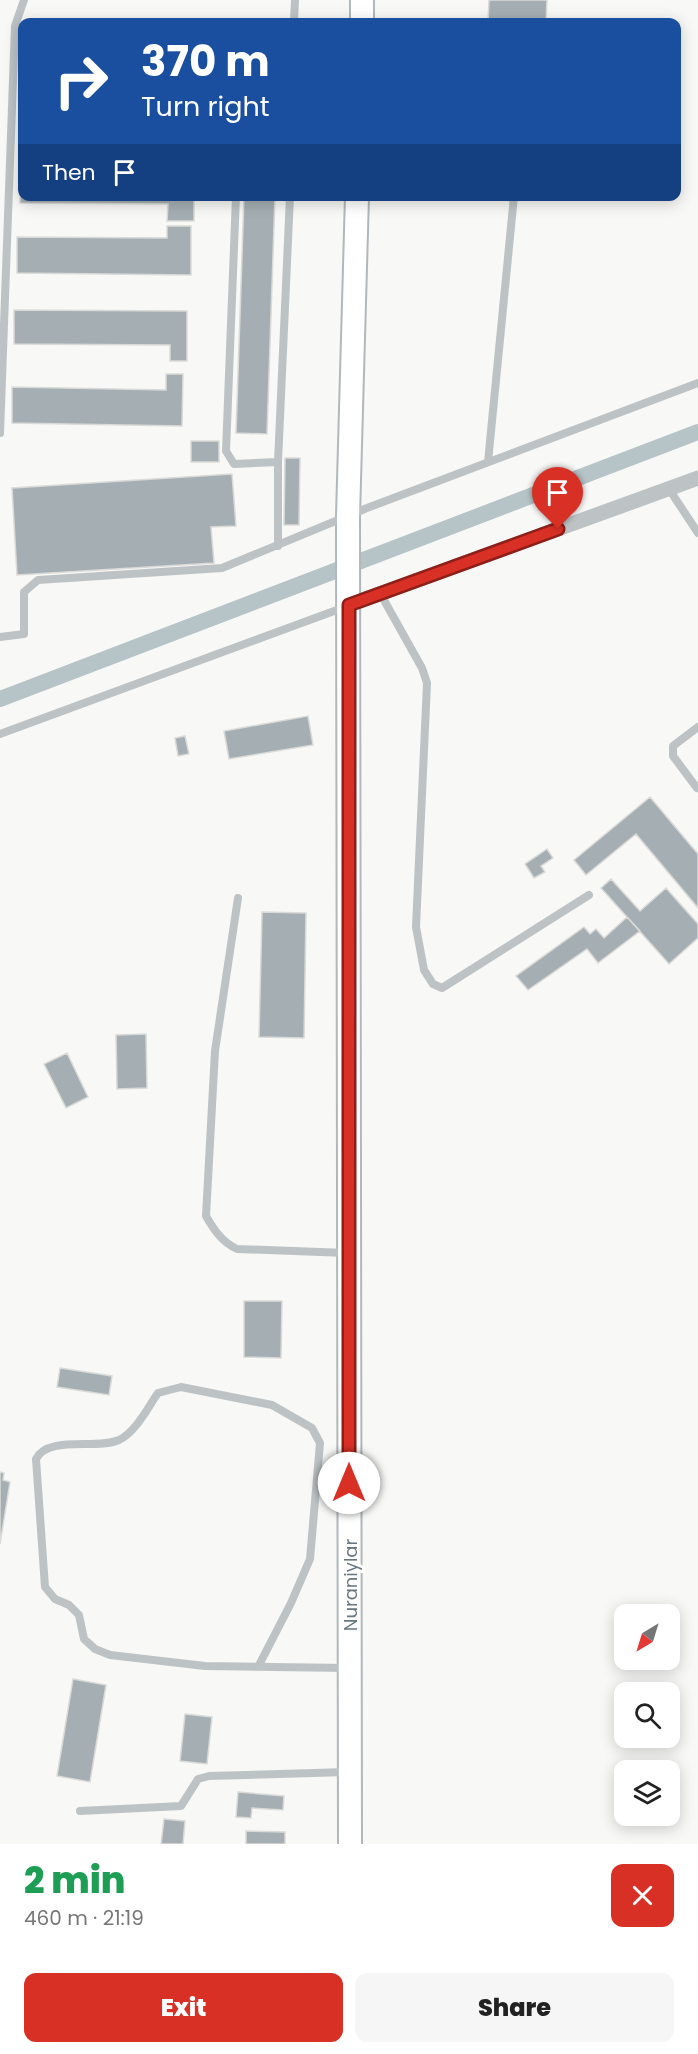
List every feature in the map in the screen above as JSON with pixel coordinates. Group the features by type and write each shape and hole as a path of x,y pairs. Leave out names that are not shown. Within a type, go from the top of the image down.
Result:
{"main road":[{"path":"362,0 362,18"},
{"name":"Nuraniylar","path":"350,1844 348,516 357,201"}],"street":[{"path":"349,605 698,478"}],"lane":[{"path":"0,433 15,26 24,0"},
{"path":"294,18 295,0"},
{"path":"237,201 226,452 234,464 278,462"},
{"path":"278,546 278,462 290,201"},
{"path":"488,462 514,201"},
{"path":"0,638 24,634 24,592 38,580 222,568 348,516 698,383"},
{"path":"669,489 698,533"},
{"path":"380,593 422,668 427,683 416,927 424,970 433,984 442,988 589,895"},
{"path":"0,734 349,605"},
{"path":"696,788 673,756 674,746 698,727"},
{"path":"238,898 214,1052 206,1216 213,1229 227,1244 237,1249 349,1253"},
{"path":"258,1667 291,1604 310,1559 320,1443 312,1428 272,1406 181,1388 158,1393 134,1427 121,1439 102,1444 50,1446 40,1451 36,1459 45,1587 55,1599 69,1605 79,1615 84,1639 94,1649 110,1655 205,1666 258,1667 350,1668"},
{"path":"80,1811 181,1806 198,1779 208,1776 350,1772"}],"building":[{"path":"489,0 547,0 546,18 488,18"},
{"path":"20,201 194,201 194,221 167,221 168,204 20,203"},
{"path":"244,201 275,201 267,434 236,433"},
{"path":"167,226 191,226 191,275 17,273 17,237 167,238"},
{"path":"14,310 187,311 187,361 170,361 170,345 14,344"},
{"path":"166,374 183,374 182,426 12,423 12,387 166,390"},
{"path":"191,441 219,441 219,462 191,462"},
{"path":"285,458 300,458 299,525 284,525"},
{"path":"232,474 236,526 211,527 214,563 17,575 12,488"},
{"path":"308,716 313,745 229,759 224,731"},
{"path":"185,736 189,754 178,756 175,738"},
{"path":"650,797 698,854 698,908 636,834 586,875 574,860"},
{"path":"547,849 553,858 541,866 545,872 534,878 525,864"},
{"path":"611,879 640,911 666,888 698,924 698,938 669,964 601,888"},
{"path":"262,912 306,913 304,1038 259,1037"},
{"path":"627,917 640,931 598,963 587,949 528,990 516,976 584,927 590,934 596,929 604,938"},
{"path":"146,1034 147,1088 117,1089 116,1035"},
{"path":"67,1053 88,1097 66,1108 44,1064"},
{"path":"244,1301 282,1301 281,1358 244,1357"},
{"path":"60,1368 112,1376 109,1395 57,1387"},
{"path":"0,1472 4,1473 3,1480 10,1482 0,1544"},
{"path":"73,1679 106,1685 90,1782 57,1776"},
{"path":"185,1714 212,1717 207,1764 180,1761"},
{"path":"238,1792 284,1796 283,1810 252,1808 251,1818 236,1817"},
{"path":"164,1819 185,1821 183,1844 161,1844"},
{"path":"246,1831 285,1832 285,1844 246,1844"}],"waterway":[{"path":"0,699 698,432"}],"route":[{"path":"349,1483 349,605 558,529"}]}
